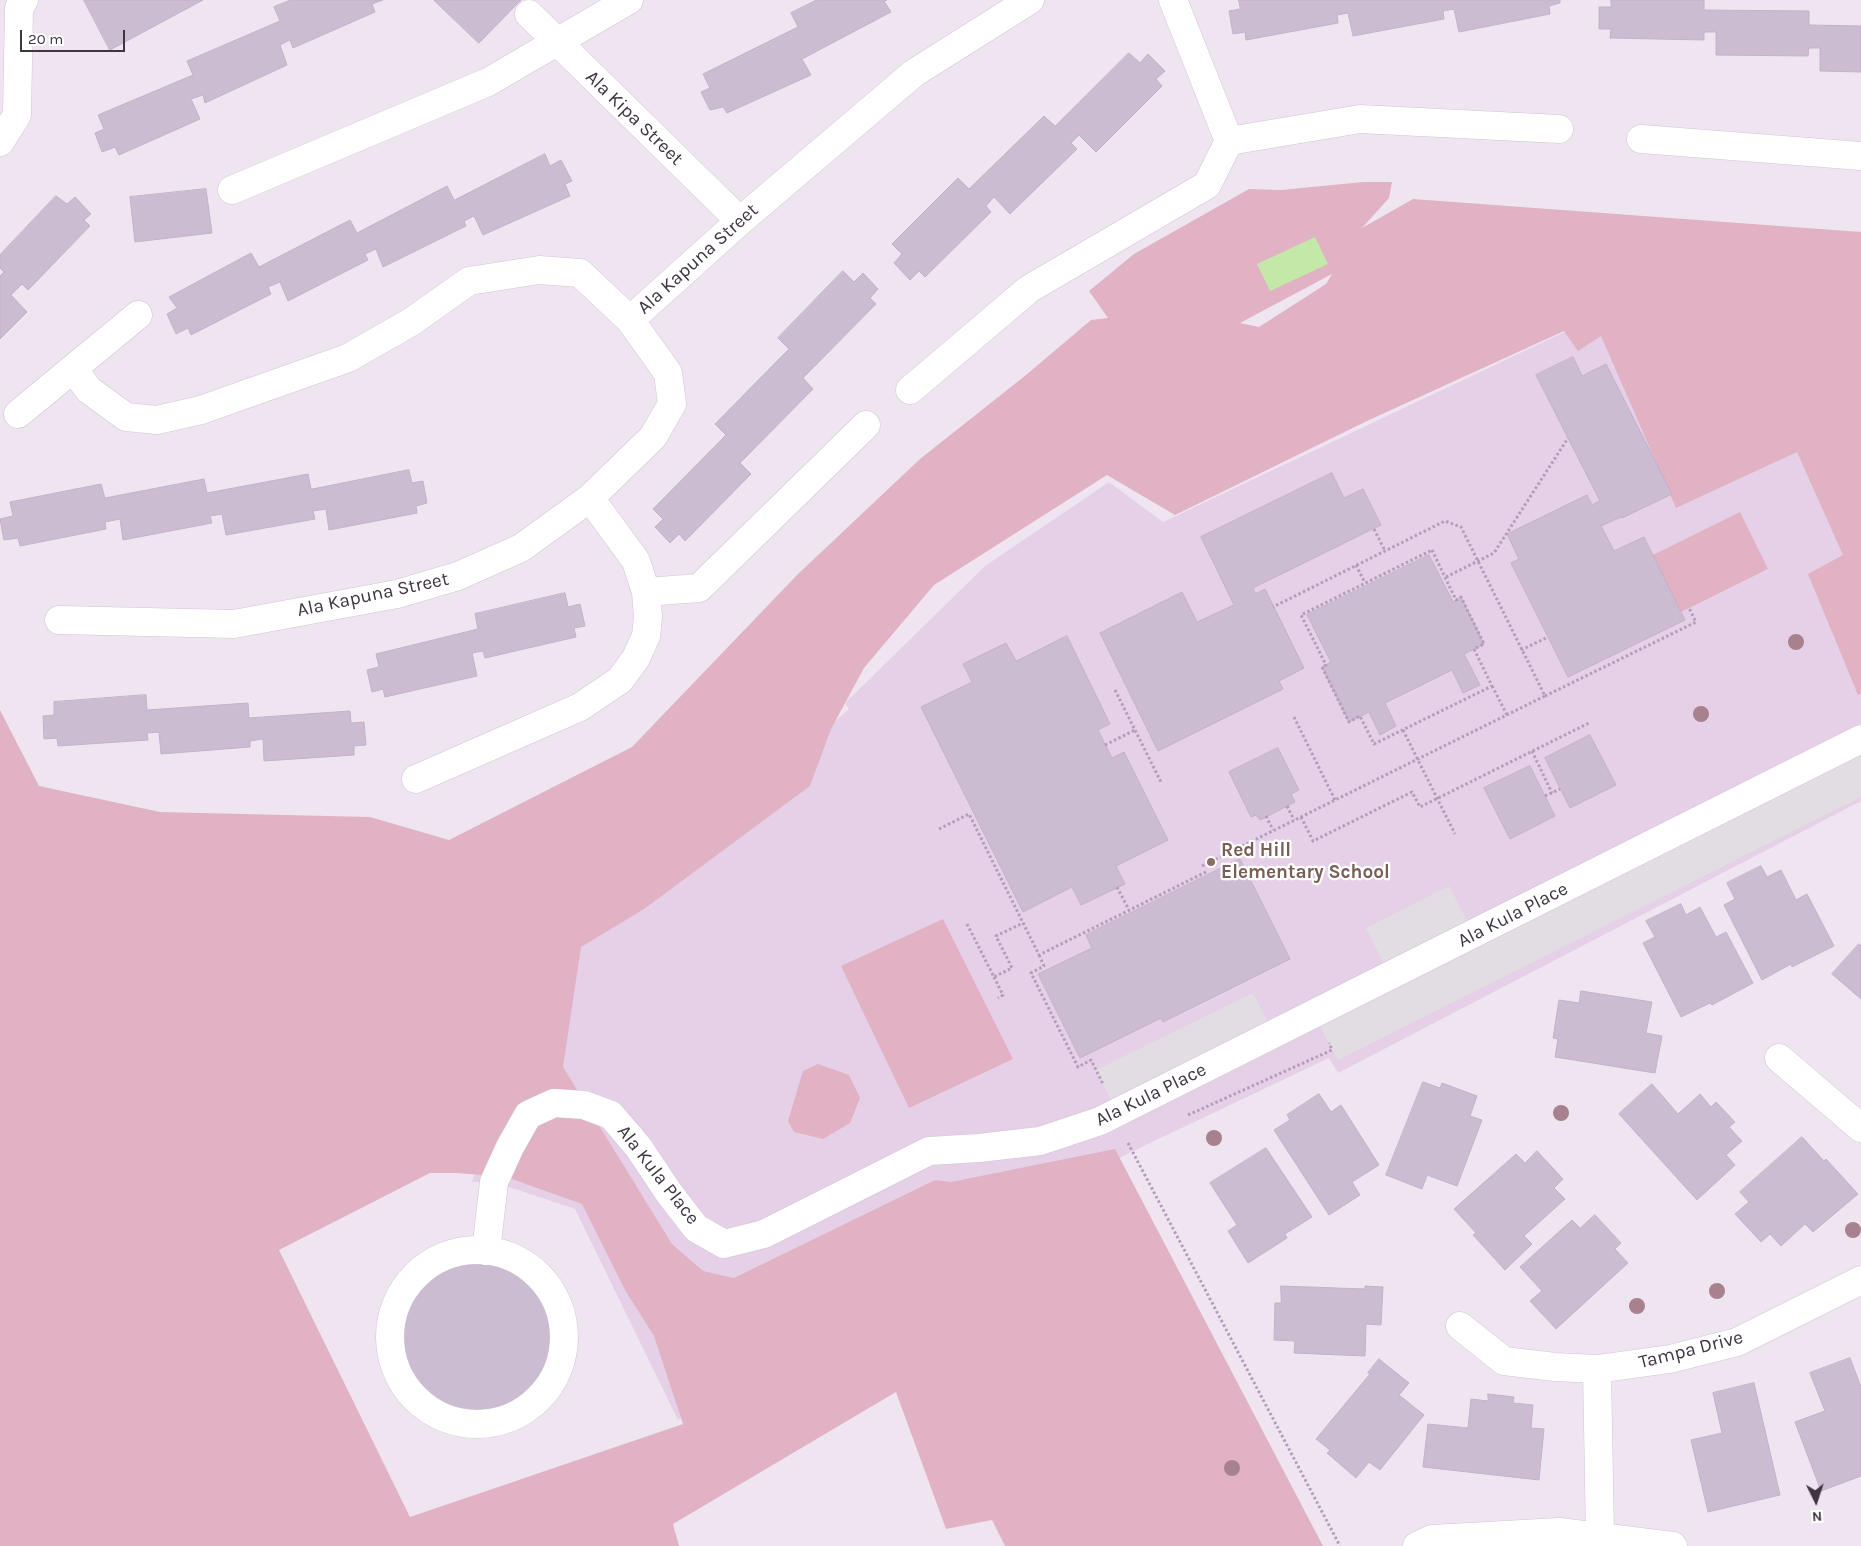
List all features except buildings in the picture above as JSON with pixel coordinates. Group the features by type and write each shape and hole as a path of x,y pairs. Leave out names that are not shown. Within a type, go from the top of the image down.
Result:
{"street":[{"path":"0,142 17,115 19,8 24,0"},
{"path":"232,190 488,82 629,0"},
{"name":"Ala Kapuna Street","path":"59,620 234,624 397,594 458,576 521,548 590,498 653,437 672,404 668,373 630,320 740,221 914,74 1030,0"},
{"path":"910,390 1029,289 1207,185 1229,141 1173,0"},
{"name":"Ala Kipa Street","path":"529,14 740,221"},
{"path":"1229,141 1360,119 1559,130"},
{"path":"1641,139 1861,156"},
{"path":"73,369 89,390 126,417 157,420 201,410 348,358 411,322 469,281 539,270 580,273 630,320"},
{"path":"18,414 138,315"},
{"path":"646,592 699,588 866,426"},
{"path":"416,779 580,707 620,680 636,658 646,636 648,617 646,592 636,561 590,498"},
{"name":"Ala Kula Place","path":"486,1251 494,1182 510,1147 528,1115 554,1102 584,1104 611,1115 639,1148 668,1193 696,1228 724,1244 764,1234 929,1151 1040,1141 1100,1121 1861,739"},
{"path":"1779,1058 1861,1128"},
{"path":"465,1251 486,1251 507,1256 526,1266 542,1279 554,1296 561,1315 564,1343 562,1357 554,1377 543,1394 527,1408 509,1418 489,1424 468,1424 447,1419 428,1410 412,1396 400,1379 392,1360 390,1339 392,1318 399,1298 411,1281 426,1267 445,1257 465,1251"},
{"name":"Tampa Drive","path":"1460,1326 1504,1361 1555,1367 1597,1369 1670,1358 1737,1342 1861,1280"},
{"path":"1597,1369 1600,1537"},
{"path":"1417,1546 1432,1539 1559,1532 1674,1546"}],"path":[{"path":"1446,577 1494,553 1568,438"},
{"path":"1273,607 1445,522 1460,527 1545,696"},
{"path":"1374,529 1385,551"},
{"path":"1492,686 1374,744 1360,716 1349,722 1322,667 1326,665 1301,615 1432,550 1456,600 1461,597 1484,644 1474,649 1507,715"},
{"path":"1356,566 1365,583"},
{"path":"1202,866 1696,622 1689,608"},
{"path":"1521,650 1548,637"},
{"path":"1115,690 1161,782"},
{"path":"1294,717 1335,800"},
{"path":"1301,817 1313,841 1412,792 1420,807 1588,724"},
{"path":"1105,745 1135,730"},
{"path":"1403,730 1455,834"},
{"path":"1532,751 1552,793"},
{"path":"1545,796 1560,789"},
{"path":"1287,806 1294,820"},
{"path":"938,829 968,814 1044,966 1031,973 1078,1067 1091,1060 1117,1112"},
{"path":"1266,816 1273,830"},
{"path":"1039,955 1206,872"},
{"path":"1117,887 1129,910"},
{"path":"994,977 1012,968 996,936 1023,923"},
{"path":"968,924 1003,995 998,998"},
{"path":"1180,1119 1332,1050"},
{"path":"1136,1139 1127,1143 1340,1546"}],"shaded area":[{"path":"1363,182 1392,182 1389,198 1362,228 1413,199 1861,232 1861,693 1858,695 1808,574 1843,555 1797,452 1676,508 1601,336 1578,351 1564,331 1367,421 1175,515 1107,475 934,585 864,668 831,729 810,786 644,909 581,947 563,1067 672,1244 703,1271 734,1278 935,1180 951,1182 1115,1149 1323,1546 1005,1546 992,1520 946,1529 896,1392 673,1524 679,1546 0,1546 0,710 39,786 160,812 370,817 449,840 632,747 798,574 920,459 1026,375 1091,320 1108,318 1089,291 1134,254 1249,189 1281,190","holes":["1332,274 1326,284 1259,327 1240,323","430,1173 506,1177 582,1204 625,1290 654,1336 683,1424 410,1517 279,1250"]},
{"path":"1315,237 1328,264 1270,291 1257,264"},
{"name":"Red Hill Elementary School","path":"1594,318 1861,345 1861,801 1338,1073 1329,1058 1127,1154 678,1420 575,1209 494,1182 472,1182 550,947 610,923 849,709 845,703 985,566 1109,482 1163,522"},
{"path":"1740,512 1768,569 1681,612 1653,555"},
{"path":"1861,739 1861,797 1338,1060 1314,1015 1390,976 1366,928 1449,886 1474,934"},
{"path":"943,919 1013,1059 909,1108 841,966"},
{"path":"1253,993 1274,1035 1117,1113 1096,1070"},
{"path":"818,1064 849,1075 860,1098 850,1123 823,1139 794,1132 788,1121 803,1071"}],"place":[{"name":"Red Hill Elementary School","path":"1211,862"}]}
